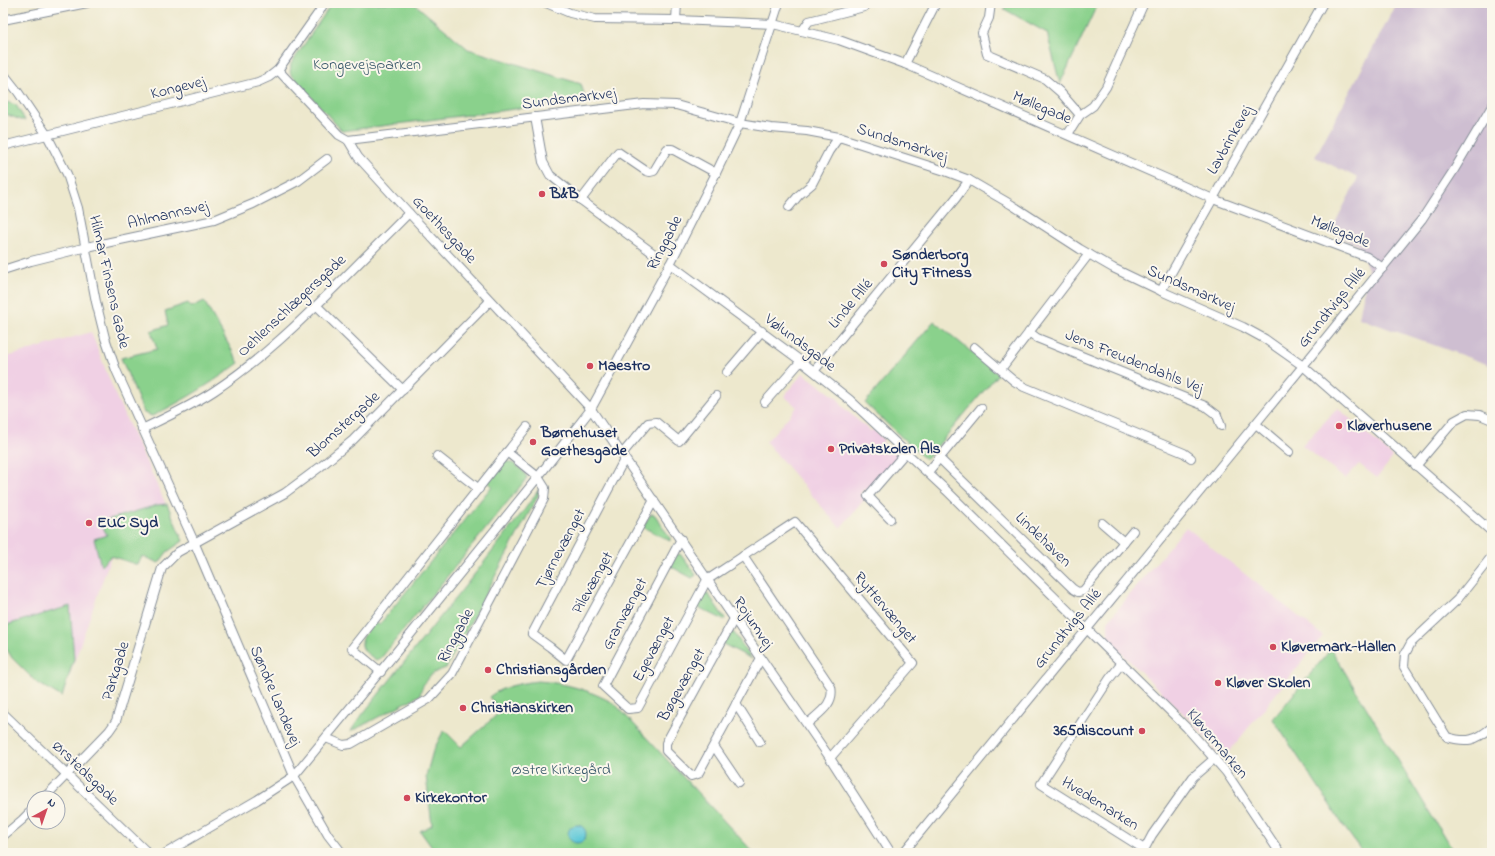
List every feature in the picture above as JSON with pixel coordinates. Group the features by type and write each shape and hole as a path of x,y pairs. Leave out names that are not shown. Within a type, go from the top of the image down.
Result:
{"street":[{"path":"3,20 87,3"},
{"name":"Kongevej","path":"3,146 258,82 269,77 278,70 320,12 324,3"},
{"name":"Møllegade","path":"546,3 595,19 676,20 773,24 845,42 905,64 1068,134 1213,199 1367,257 1383,268"},
{"path":"676,20 677,3"},
{"name":"Ringgade","path":"166,853 257,800 294,776 381,672 591,409 670,264 740,123 780,3"},
{"path":"802,31 809,21 864,7 866,3"},
{"path":"905,64 936,3"},
{"path":"991,3 989,18 982,34 987,54 1045,79 1060,92 1080,115"},
{"path":"1068,134 1080,115 1093,106 1106,87 1144,3"},
{"name":"Lavbrinkevej","path":"1161,291 1323,3"},
{"name":"Goethesgade","path":"278,70 339,135 348,140 358,157 591,409"},
{"name":"Hilmar Finsens Gade","path":"3,73 18,92 47,135 67,174 78,208 87,247 96,302 105,338 116,370 195,544"},
{"name":"Sundsmarkvej","path":"348,140 644,104 661,104 676,105 740,123 771,128 807,131 839,137 969,180 1089,254 1161,291 1243,327 1265,339 1303,366 1492,532"},
{"name":"Grundtvigs Allé","path":"903,853 1256,424 1422,219 1454,170 1492,106"},
{"path":"535,117 543,162 550,175 581,200 653,253"},
{"name":"Sundsmarkvej","path":"789,207 799,194 812,184 829,151 839,137"},
{"path":"581,200 618,152 646,171 650,172 654,170 667,149 672,149 716,173"},
{"name":"Ahlmannsvej","path":"3,270 87,247 214,220 253,204 298,181 327,159"},
{"name":"Linde Allé","path":"814,371 952,204 969,180"},
{"name":"Oehlenschlægersgade","path":"142,429 182,410 221,386 246,368 278,342 317,306 409,213"},
{"path":"1001,369 1089,254"},
{"name":"Vølundsgade","path":"670,264 801,361 850,400 928,472 1087,629"},
{"name":"Blomstergade","path":"195,544 285,493 353,440 490,301"},
{"path":"317,306 403,390"},
{"path":"727,372 762,332"},
{"name":"Jens Freudendahls Vej","path":"1029,332 1036,338 1205,406 1217,415 1220,426"},
{"path":"974,347 1014,381 1024,387 1184,453 1191,458"},
{"path":"765,402 801,361"},
{"path":"623,456 648,423 656,422 679,441 716,396"},
{"path":"928,472 981,408"},
{"name":"Rojumvej","path":"591,409 830,758 891,853"},
{"path":"1416,466 1454,421 1467,414 1480,415 1492,420"},
{"path":"1256,424 1289,452"},
{"path":"381,672 352,648 479,489 526,427"},
{"path":"507,452 538,477"},
{"path":"890,519 868,496 906,452"},
{"path":"437,456 479,489"},
{"name":"Tjørnevænget","path":"550,646 532,634 623,456"},
{"name":"Lindehaven","path":"939,458 1078,592 1083,591 1133,530"},
{"name":"Ringgade","path":"326,738 343,745 351,744 429,698 452,674 544,499 545,488 538,477"},
{"name":"Pilevænget","path":"550,646 566,660 654,500"},
{"name":"Ryttervænget","path":"707,580 795,522 913,663 830,758"},
{"path":"1102,523 1124,542"},
{"name":"Granvænget","path":"616,698 603,686 681,539"},
{"name":"Parkgade","path":"52,790 116,721 162,568 178,552 195,544"},
{"name":"Søndre Landevej","path":"195,544 294,776 328,835 342,853"},
{"path":"743,556 831,687 833,694 830,703 807,724"},
{"path":"1492,556 1457,600 1411,643 1405,654 1404,667 1447,737 1460,741 1472,739 1492,727"},
{"name":"Egevænget","path":"616,698 628,709 638,708 707,580"},
{"name":"Bøgevænget","path":"714,746 698,774 691,776 666,751 666,743 734,619"},
{"name":"Kløvermarken","path":"1087,629 1187,728 1215,758 1280,853"},
{"path":"739,783 714,746 761,658"},
{"name":"Hvedemarken","path":"1122,663 1110,678 1041,784 1143,851 1193,777 1215,758"},
{"path":"736,704 760,742"},
{"name":"Ørstedsgade","path":"3,713 148,853"},
{"path":"3,836 26,816"}],"shaded area":[{"path":"1397,3 1492,3 1492,366 1359,318 1368,269 1357,245 1330,233 1358,178 1315,157"},
{"name":"EUC Syd","path":"91,332 117,399 183,541 167,552 159,563 142,556 138,565 111,556 62,697 36,682 12,658 3,643 3,358"},
{"name":"Privatskolen Als","path":"803,373 838,399 843,407 870,431 874,430 884,440 882,442 898,455 868,492 864,489 860,494 865,499 840,528 766,442 797,407 784,396"},
{"name":"Kløverhusene","path":"1338,408 1393,457 1377,478 1359,464 1345,479 1302,445"},
{"name":"Kløver Skolen","path":"1186,527 1323,636 1223,759 1196,726 1108,640 1108,621"}],"green space":[{"name":"Kongevejsparken","path":"332,3 411,3 416,5 468,49 581,84 586,100 342,131 290,73 291,64"},
{"path":"1008,3 1098,3 1060,84 1047,33 1004,9"},
{"path":"3,101 16,105 25,120 21,120 3,113"},
{"path":"204,301 239,363 218,378 164,410 152,416 144,413 121,358 157,349 151,331 168,325 165,311 188,303 192,307"},
{"path":"934,321 998,374 926,460 865,403"},
{"path":"504,461 518,466 527,478 381,658 376,660 366,653 362,646 363,639 367,631 375,622 379,625 492,486 487,481"},
{"path":"539,489 538,496 446,668 428,677 423,685 420,695 350,732 481,566"},
{"path":"167,504 183,541 167,552 159,563 142,556 138,565 111,556 101,566 94,539 107,535 100,522 157,505"},
{"path":"653,514 670,538 670,541 643,527 650,515"},
{"path":"680,554 696,575 692,578 670,566 676,555"},
{"path":"706,593 709,595 725,619 724,620 696,606 702,594"},
{"path":"70,606 74,659 62,697 36,682 12,658 3,643 3,626"},
{"path":"733,632 752,659 723,644"},
{"path":"1331,649 1448,843 1456,853 1363,853 1273,719"},
{"name":"Østre Kirkegård","path":"538,681 558,683 578,688 615,704 754,853 436,853 420,831 432,825 426,776 433,751 444,730 461,747 501,711 489,697 506,688"}],"water":[{"path":"577,825 583,828 586,834 583,840 577,843 571,840 568,834 571,828"}],"place":[{"name":"B&B","path":"542,194"},
{"name":"Sønderborg City Fitness","path":"884,264"},
{"name":"Maestro","path":"590,366"},
{"name":"Kløverhusene","path":"1339,426"},
{"name":"Børnehuset Goethesgade","path":"533,442"},
{"name":"Privatskolen Als","path":"831,449"},
{"name":"EUC Syd","path":"89,523"},
{"name":"Kløvermark-Hallen","path":"1273,647"},
{"name":"Christiansgården","path":"488,670"},
{"name":"Kløver Skolen","path":"1218,683"},
{"name":"Christianskirken","path":"463,708"},
{"name":"365discount","path":"1142,731"},
{"name":"Kirkekontor","path":"407,798"}]}
